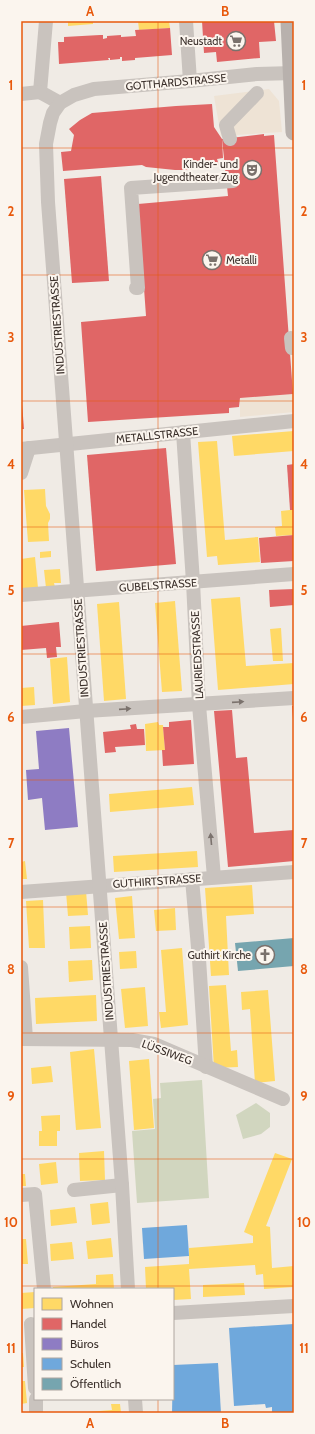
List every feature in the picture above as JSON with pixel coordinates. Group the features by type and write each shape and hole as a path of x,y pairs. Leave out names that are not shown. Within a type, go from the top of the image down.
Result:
{"main road":[{"path":"288,21 291,43 294,132"}],"street":[{"path":"40,92 46,21"},
{"path":"186,21 190,81"},
{"name":"GOTTHARDSTRASSE","path":"60,103 74,95 94,89 257,74 292,73"},
{"path":"21,94 40,92 60,103"},
{"path":"230,138 226,125 258,93"},
{"name":"INDUSTRIESTRASSE","path":"60,103 53,113 46,144 48,202 100,886 110,1040 122,1185 128,1288"},
{"path":"136,288 138,288 131,188 233,181"},
{"name":"METALLSTRASSE","path":"25,448 294,421"},
{"name":"LAURIEDSTRASSE","path":"183,432 193,582 199,705 214,877"},
{"path":"21,473 25,448"},
{"name":"GUBELSTRASSE","path":"21,595 294,574"},
{"path":"21,717 86,711 294,698"},
{"name":"GUTHIRTSTRASSE","path":"21,892 294,872"},
{"path":"192,879 200,967 206,1067"},
{"path":"21,967 24,1039"},
{"name":"LÜSSIWEG","path":"24,1039 132,1040 154,1044 283,1099"},
{"path":"74,1190 122,1185"},
{"path":"21,1195 35,1194 44,1288"},
{"path":"174,1313 294,1306"},
{"path":"29,1324 34,1377"},
{"path":"36,1400 36,1413"},
{"path":"135,1400 136,1413"}],"green space":[{"path":"202,1080 209,1198 137,1203 132,1131 155,1129 153,1099 161,1098 160,1083"},
{"path":"256,1103 270,1113 270,1127 261,1134 243,1139 236,1115"}],"shaded area":[{"path":"269,89 279,101 282,132 221,136 214,96"},
{"path":"294,394 294,412 240,417 240,398"}],"building: Wohnen":[{"path":"68,21 93,21 93,24 68,26"},
{"path":"138,21 169,21 170,28 139,30"},
{"path":"294,431 294,451 234,456 232,436"},
{"path":"217,441 225,540 258,537 260,562 218,565 217,556 207,557 198,442"},
{"path":"45,489 46,506 50,514 48,523 49,541 28,542 24,490"},
{"path":"294,510 294,535 276,536 275,527 282,526 281,511"},
{"path":"51,551 51,557 40,558 40,552"},
{"path":"35,557 38,588 21,590 21,559"},
{"path":"60,569 61,583 54,583 55,587 46,588 44,570"},
{"path":"240,597 246,666 294,663 294,684 218,690 211,599"},
{"path":"175,601 182,691 162,692 155,603"},
{"path":"119,602 126,699 104,701 97,604"},
{"path":"281,628 283,661 273,661 270,629"},
{"path":"67,657 70,702 53,704 50,659"},
{"path":"34,687 35,705 21,706 21,688"},
{"path":"158,722 159,725 163,725 165,750 146,751 145,724"},
{"path":"192,787 194,805 110,812 109,794"},
{"path":"197,851 198,867 114,872 113,856"},
{"path":"25,861 27,879 21,879 21,862"},
{"path":"252,885 254,914 226,916 229,975 211,976 205,888"},
{"path":"86,891 88,915 68,916 66,892"},
{"path":"132,896 135,938 119,939 115,898"},
{"path":"43,900 45,948 29,948 26,901"},
{"path":"175,908 176,930 156,931 154,910"},
{"path":"90,926 91,948 70,949 69,927"},
{"path":"182,948 188,1025 161,1028 159,1012 166,1012 161,950"},
{"path":"136,951 137,968 120,969 119,952"},
{"path":"92,960 93,980 69,982 68,961"},
{"path":"226,985 231,1051 237,1050 238,1067 214,1068 209,986"},
{"path":"145,987 148,1026 125,1028 121,989"},
{"path":"268,990 275,1081 255,1083 250,1009 242,1010 241,992"},
{"path":"96,995 97,1021 36,1024 35,998"},
{"path":"94,1049 101,1128 76,1130 70,1052"},
{"path":"149,1059 154,1128 134,1130 129,1061"},
{"path":"51,1066 53,1082 32,1084 31,1068"},
{"path":"60,1115 60,1131 57,1131 57,1146 39,1146 39,1131 42,1131 41,1116"},
{"path":"104,1151 105,1180 80,1181 79,1153"},
{"path":"275,1153 292,1159 266,1226 270,1227 272,1268 294,1266 294,1287 264,1289 263,1274 256,1275 255,1265 189,1269 191,1299 174,1300 174,1288 146,1288 145,1267 189,1264 189,1248 253,1243 253,1236 244,1232"},
{"path":"56,1162 58,1183 41,1185 39,1164"},
{"path":"21,1174 25,1174 26,1186 21,1186"},
{"path":"108,1202 110,1223 92,1225 90,1204"},
{"path":"75,1207 77,1223 51,1226 50,1210"},
{"path":"111,1238 113,1257 88,1259 86,1241"},
{"path":"21,1239 26,1239 28,1264 21,1264"},
{"path":"72,1242 74,1259 51,1261 50,1244"},
{"path":"113,1274 114,1288 53,1288 96,1284 96,1275"},
{"path":"244,1283 245,1295 203,1297 203,1285"},
{"path":"34,1292 34,1308 21,1309 21,1293"},
{"path":"21,1353 23,1353 24,1367 21,1367"},
{"path":"21,1381 25,1381 27,1403 21,1404"},
{"path":"111,1404 120,1404 121,1413 88,1412 112,1410"}],"building: Handel":[{"name":"Neustadt","path":"202,21 274,21 276,41 259,42 260,58 217,62 216,52 204,53"},
{"path":"170,28 172,55 135,58 135,60 122,61 122,57 120,57 120,59 110,60 110,58 108,58 109,60 59,64 58,42 64,42 64,37 103,35 103,39 107,38 107,36 136,36 135,30"},
{"path":"212,104 214,127 222,139 223,158 217,159 219,165 194,170 175,170 146,167 142,165 63,171 61,152 71,151 74,135 69,129 92,113"},
{"name":"Metalli","path":"264,134 264,136 274,135 293,394 240,398 239,407 229,408 229,413 88,422 81,322 146,316 138,204 228,196 222,139"},
{"path":"101,176 109,281 72,283 64,179"},
{"path":"22,404 24,429 21,429"},
{"path":"166,448 176,564 96,571 87,455"},
{"path":"294,464 294,510 290,510 287,465"},
{"path":"294,535 294,561 261,563 259,538"},
{"path":"294,589 294,605 270,607 269,590"},
{"path":"59,622 61,647 56,647 57,657 47,658 46,648 21,650 21,626"},
{"path":"292,706 294,706 294,719 293,719"},
{"path":"232,710 236,758 247,757 254,833 294,830 294,861 228,867 214,711"},
{"path":"191,720 194,764 163,766 162,750 165,750 163,727 169,727 169,722"},
{"path":"136,724 137,729 144,729 145,745 115,747 116,752 105,753 103,732 131,729 130,725"}],"building: Büros":[{"path":"69,728 78,827 45,830 42,798 28,800 26,770 39,769 36,731"}],"building: Schulen":[{"path":"187,1225 189,1256 144,1259 142,1228"},
{"path":"294,1324 294,1413 272,1413 272,1407 266,1408 265,1404 234,1406 229,1328"},
{"path":"218,1363 221,1413 172,1413 172,1400 174,1400 174,1365"}],"building: Öffentlich":[{"name":"Guthirt Kirche","path":"294,938 294,966 238,971 235,943"}],"place":[{"name":"Neustadt","path":"236,41"},
{"name":"Kinder- und Jugendtheater Zug","path":"252,170"},
{"name":"Metalli","path":"212,260"},
{"name":"Guthirt Kirche","path":"265,955"}]}
